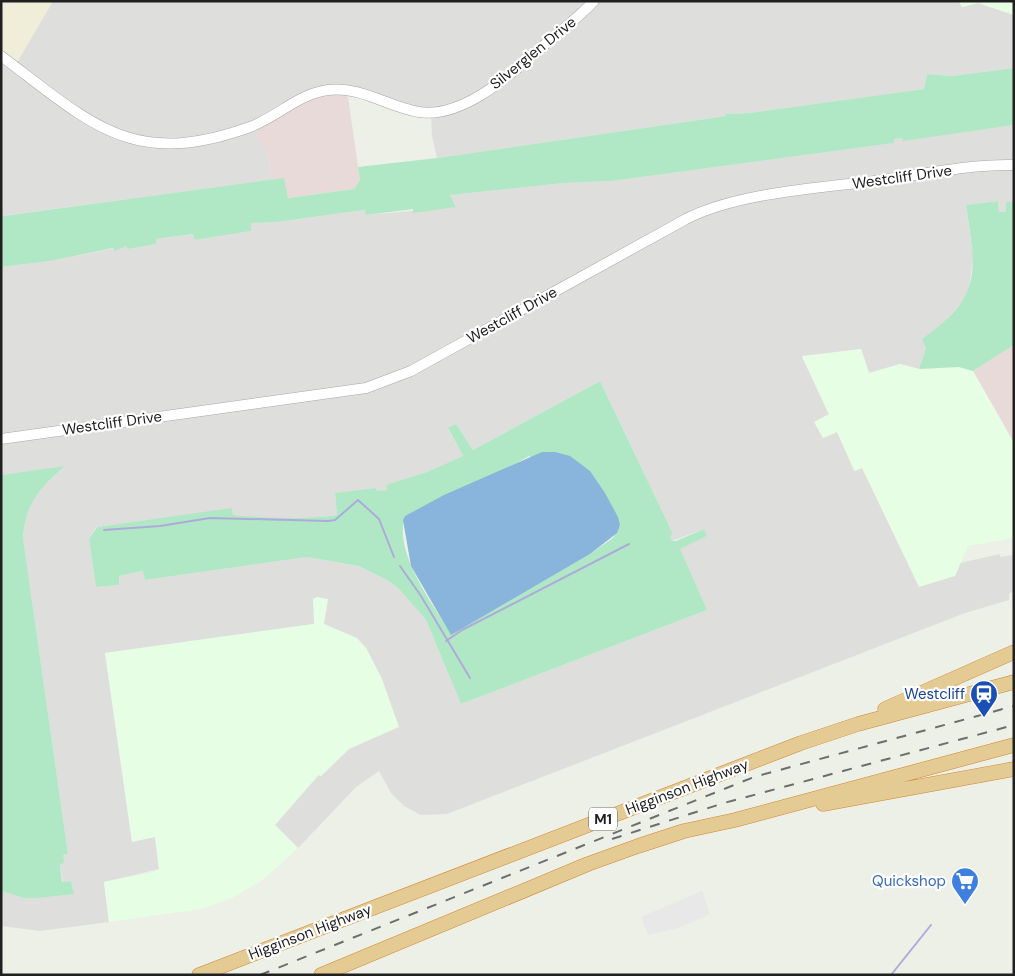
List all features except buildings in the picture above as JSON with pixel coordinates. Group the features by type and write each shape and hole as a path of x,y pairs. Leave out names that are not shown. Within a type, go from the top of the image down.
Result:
{"highway":[{"path":"800,743 929,691 1014,652"},
{"name":"Higginson Highway","path":"199,975 800,743 858,724 1014,682"},
{"name":"M1","path":"321,975 588,864 684,832 1014,745"},
{"path":"735,820 1014,769"}],"street":[{"name":"Silverglen Drive","path":"1,56 104,129 142,142 170,145 219,136 250,127 304,97 327,90 339,89 359,92 422,112 446,110 499,83 594,1"},
{"name":"Westcliff Drive","path":"1,438 366,388 382,384 411,371 686,219 713,207 780,194 929,173 1014,165"}],"shaded area":[{"path":"1,1 53,1 15,66 1,55"},
{"path":"53,1 959,1 962,7 978,3 1014,15 1014,68 952,76 927,74 924,89 749,113 727,114 726,116 437,158 432,136 431,112 347,90 268,154 271,180 1,216 1,55 42,19"},
{"path":"959,1 1014,1 1014,15 978,3 962,7"},
{"path":"347,90 360,180 354,189 287,198 284,179 271,180 268,154 250,127 295,102"},
{"path":"1014,125 1014,202 1007,202 1006,212 999,212 998,201 966,205 973,258 969,290 963,301 941,326 926,348 919,369 900,364 869,373 861,349 802,357 829,415 815,422 823,438 837,432 854,471 862,467 896,536 955,576 960,563 1000,554 1000,557 1014,555 1014,592 1009,593 1009,600 965,613 447,814 421,815 404,806 391,793 379,771 356,787 298,848 275,825 319,775 321,776 349,749 382,679 366,648 356,638 324,624 317,597 314,624 105,653 132,841 155,837 159,869 104,882 109,922 40,931 1,926 1,891 24,898 73,894 71,881 63,882 60,864 63,855 68,854 23,538 25,522 32,501 39,490 64,467 1,475 1,267 50,261 126,246 128,249 156,244 156,239 194,234 195,240 251,231 250,223 277,222 366,210 366,215 456,207 450,195 564,183 612,181 894,143 894,139 902,138 903,140","holes":["600,381 673,534 670,536 672,541 704,529 707,536 679,549 707,610 461,704 426,620 397,587 359,566 307,557 145,580 144,571 119,576 119,585 96,587 89,539 96,527 232,509 233,515 263,518 313,518 337,515 335,494 376,488 377,491 387,490 386,486 427,472 463,456 448,429 456,424 473,450"]},
{"path":"1014,345 1014,443 973,371"},
{"path":"861,349 869,373 900,364 919,369 959,367 973,371 1014,443 1014,538 968,546 955,576 919,587 862,468 855,471 837,432 823,438 814,422 829,414 802,356"},
{"path":"542,452 555,452 570,456 590,471 618,517 620,525 617,533 590,554 451,635 411,566 403,520 405,516 444,495"},
{"path":"317,597 328,599 324,624 357,638 366,648 382,679 399,727 349,749 321,776 318,775 275,825 298,848 263,880 232,898 201,909 109,922 104,882 154,872 159,869 155,837 132,842 105,653 314,624 313,599"},
{"path":"702,891 710,914 678,928 648,935 641,917"}],"green space":[{"path":"1014,68 1014,125 903,141 902,138 894,139 894,143 612,181 564,183 450,195 456,207 413,213 413,209 366,215 365,210 277,222 251,223 251,231 195,240 193,234 156,239 156,244 128,249 126,246 115,251 113,248 50,261 1,267 1,216 284,178 288,198 354,189 360,180 358,167 437,158 726,116 726,114 749,113 924,89 927,74 952,76"},
{"path":"998,201 999,212 1006,212 1006,202 1014,202 1014,345 973,371 959,367 919,369 926,348 922,339 942,324 956,309 965,296 971,281 973,266 972,249 966,205"},
{"path":"600,381 673,534 670,536 672,541 704,529 707,536 680,549 707,610 461,704 426,620 397,587 359,566 307,557 145,580 143,571 119,576 119,585 96,587 89,539 97,527 232,508 233,515 259,517 298,518 337,515 335,493 376,488 377,491 387,490 386,485 427,472 463,456 448,428 456,424 473,450","holes":["529,456 605,493 620,525 613,538 590,554 451,634 425,593 410,562 403,530 405,516 514,465"]},
{"path":"65,466 35,497 27,515 23,538 68,854 63,855 64,863 60,864 62,882 71,881 74,894 24,898 1,891 1,475"}],"waterway":[{"path":"104,530 160,526 210,518 328,521 335,520 358,500 379,519 394,557"},
{"path":"446,641 462,630 629,544"},
{"path":"400,566 421,596 470,678"},
{"path":"891,975 931,925"}],"railway":[{"path":"260,975 754,777 1014,706"},
{"path":"612,839 724,803 1014,725"}],"place":[{"name":"Westcliff","path":"984,718"},
{"name":"Quickshop","path":"965,905"}]}
